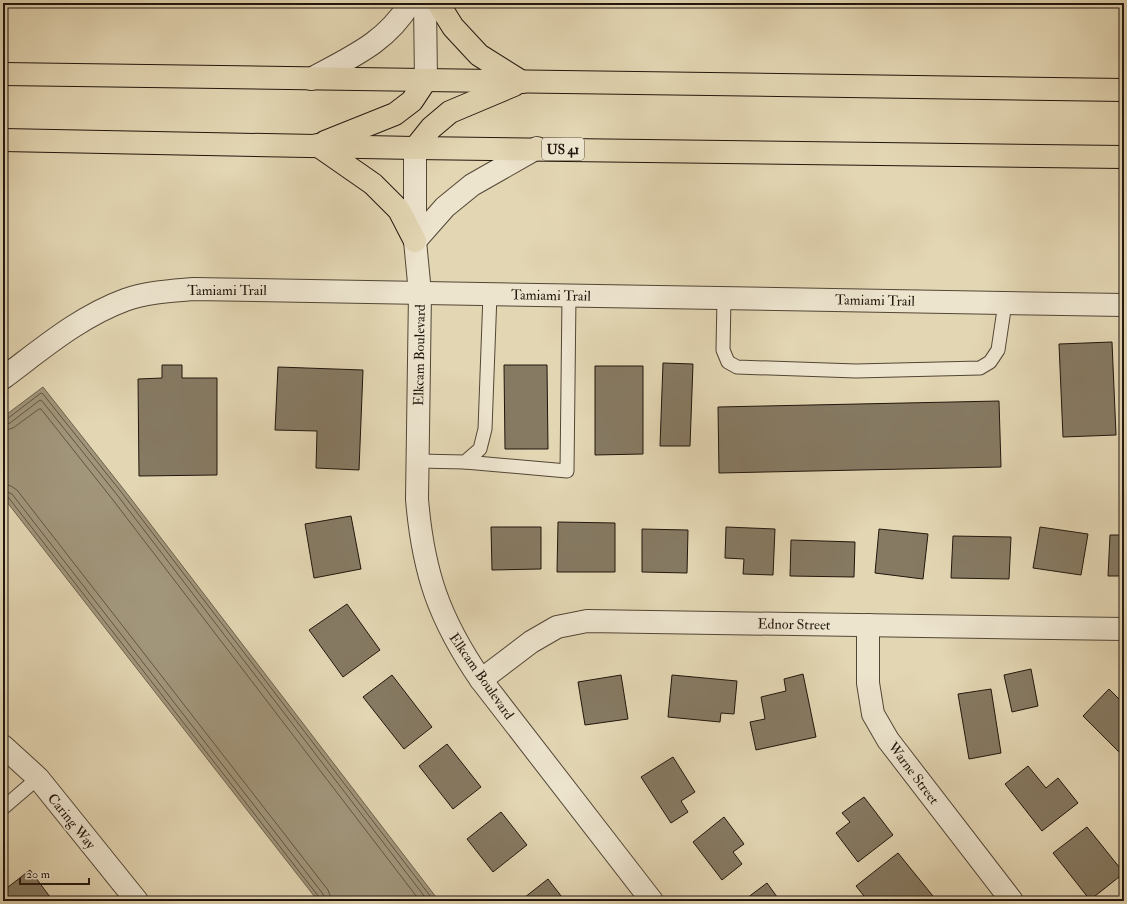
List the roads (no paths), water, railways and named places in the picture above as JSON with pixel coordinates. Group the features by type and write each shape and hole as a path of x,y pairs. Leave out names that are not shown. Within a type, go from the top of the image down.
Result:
{"main road":[{"path":"438,3 453,27 479,55 522,82"},
{"path":"3,74 1124,90"},
{"path":"317,145 396,114 412,102 426,80"},
{"path":"415,148 431,128 450,112 522,82"},
{"name":"US 41","path":"3,140 415,148 537,148 1124,157"},
{"path":"317,145 373,184 399,210 415,241"}],"street":[{"path":"312,79 371,46 400,19 410,3"},
{"path":"425,3 426,80"},
{"name":"Elkcam Boulevard","path":"415,148 415,241 420,293 418,461 420,531 425,562 432,587 446,623 462,652 481,680 652,901"},
{"path":"415,241 445,207 472,185 537,148"},
{"name":"Tamiami Trail","path":"3,378 66,331 95,313 127,299 160,292 194,289 1124,305"},
{"name":"Ednor Street","path":"481,680 531,642 557,627 587,621 1124,629"},
{"name":"Warne Street","path":"868,625 868,683 873,714 888,740 1012,901"},
{"name":"Caring Way","path":"3,746 38,778 129,897"}],"lane":[{"path":"465,462 480,449 486,429 490,294"},
{"path":"418,461 465,462 567,471 569,296"},
{"path":"724,298 723,350 728,362 737,367 856,371 980,368 990,362 998,350 1005,303"},
{"path":"3,808 38,778"}],"water":[{"path":"43,387 125,491 439,901 318,901 3,497 3,417"}]}
